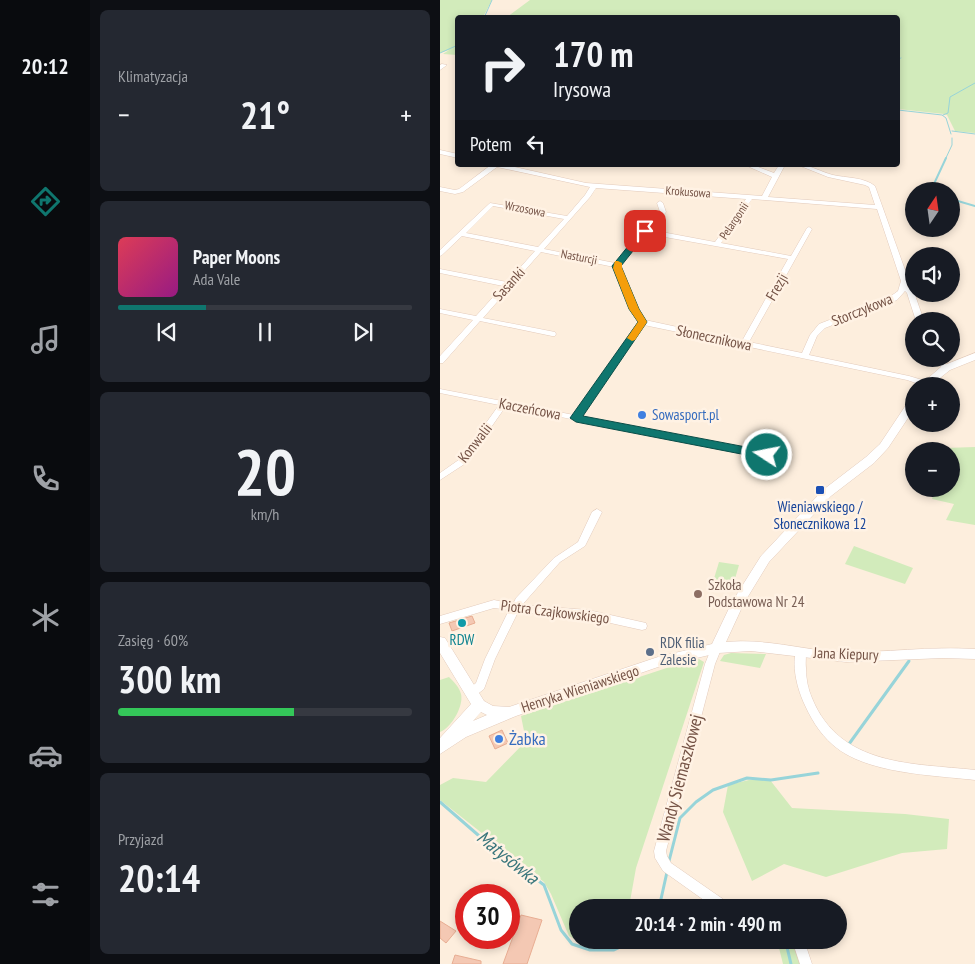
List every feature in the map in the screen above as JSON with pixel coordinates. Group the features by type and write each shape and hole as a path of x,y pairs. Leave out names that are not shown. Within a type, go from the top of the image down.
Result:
{"street":[{"path":"440,152 455,155"},
{"path":"440,189 455,192 461,191 493,167"},
{"name":"Krokusowa","path":"506,167 594,185 880,207"},
{"path":"753,167 776,176"},
{"path":"764,198 781,167"},
{"path":"806,167 830,176 867,183 872,186 880,207"},
{"name":"Sasanki","path":"440,361 591,193 594,185"},
{"name":"Pelargonii","path":"718,244 750,197"},
{"path":"576,418 642,322 634,309 617,265 663,212 660,203"},
{"name":"Wrzosowa","path":"440,254 492,204 569,218"},
{"name":"Storczykowa","path":"804,356 816,331 822,326 891,300 904,287 905,281 901,266 880,207"},
{"name":"Frezji","path":"744,344 809,229"},
{"name":"Pelargonii","path":"645,231 792,258"},
{"name":"Sasanki","path":"460,234 540,250"},
{"name":"Nasturcji","path":"540,250 617,265"},
{"path":"440,271 509,285"},
{"name":"Storczykowa","path":"904,287 910,292 917,312"},
{"name":"Sasanki","path":"440,311 552,334"},
{"name":"Słonecznikowa","path":"642,322 905,377"},
{"path":"935,377 946,368 975,356"},
{"name":"Kaczeńcowa","path":"440,391 767,455"},
{"name":"Konwalii","path":"440,477 463,461 504,404"},
{"path":"717,648 729,619 756,572 827,493 870,460 884,446 905,414"},
{"path":"475,699 490,659 515,608 557,560 582,544 596,512"},
{"name":"Piotra Czajkowskiego","path":"440,620 486,605 501,605 515,608 588,614 642,626"},
{"path":"440,642 475,699"},
{"name":"Jana Kiepury","path":"717,648 744,645 843,657 943,653 975,654"},
{"name":"Henryka Wieniawskiego","path":"443,744 511,712 697,651 717,648"},
{"name":"Wandy Siemaszkowej","path":"713,899 667,867 661,858 660,851 710,664 717,648"},
{"path":"801,652 801,685 806,699 822,726 840,744 854,752 880,761 975,776"},
{"name":"Henryka Wieniawskiego","path":"443,744 475,699 491,712 511,712"},
{"path":"801,949 806,964"}],"green space":[{"path":"440,0 492,0 484,15 455,15 455,55 443,54 449,50 440,53"},
{"path":"530,0 975,0 975,133 955,131 947,115 944,114 900,109 900,15 510,15"},
{"path":"975,447 975,525 946,520 954,504 932,499 933,497 960,497 960,448"},
{"path":"854,546 913,568 905,584 845,564"},
{"path":"719,562 739,565 732,589 712,585"},
{"path":"731,653 766,654 760,668 720,661 724,655"},
{"path":"697,658 704,662 636,868 630,899 569,899 569,936 544,882 440,800 440,785 453,778 486,782 526,741 521,716"},
{"path":"449,677 460,691 461,704 456,716 440,732 440,680"},
{"path":"749,780 770,780 792,808 905,814 949,819 947,849 902,853 826,877 784,864 752,881 723,812 728,785"},
{"path":"779,949 796,949 802,964 783,964"}],"building":[{"name":"RDW","path":"472,616 475,623 452,631 449,623"},
{"name":"Żabka","path":"502,730 508,743 495,749 489,736"},
{"path":"521,915 542,920 527,964 503,964 509,949 520,949"},
{"path":"440,921 455,932 446,943 440,938"},
{"path":"455,955 481,961 481,964 452,964"}],"waterway":[{"path":"485,15 492,0"},
{"path":"440,53 455,46"},
{"path":"943,115 948,113 950,97 975,83"},
{"path":"900,110 942,115 946,118 951,134"},
{"path":"952,131 975,134"},
{"path":"945,160 952,145 952,138"},
{"path":"935,182 946,158"},
{"path":"960,202 975,206"},
{"path":"849,744 909,661"},
{"path":"669,861 680,818 696,802 713,790 747,778 771,780 818,773"},
{"name":"Matysówka","path":"440,802 485,841 544,885 561,930 569,940"},
{"path":"661,899 667,872"},
{"name":"Matysówka","path":"587,949 616,949"},
{"name":"Matysówka","path":"787,949 791,964"}],"slow traffic":[{"path":"618,263 617,268 634,309 642,322 632,338"}],"place":[{"name":"Sowasport.pl","path":"642,415"},
{"name":"Wieniawskiego / Słonecznikowa 12","path":"820,490"},
{"name":"Szkoła Podstawowa Nr 24","path":"698,594"},
{"name":"RDW","path":"462,623"},
{"name":"RDK filia Zalesie","path":"650,652"},
{"name":"Żabka","path":"499,739"}],"route":[{"path":"645,231 617,266 634,309 642,322 576,418 767,455"}]}
